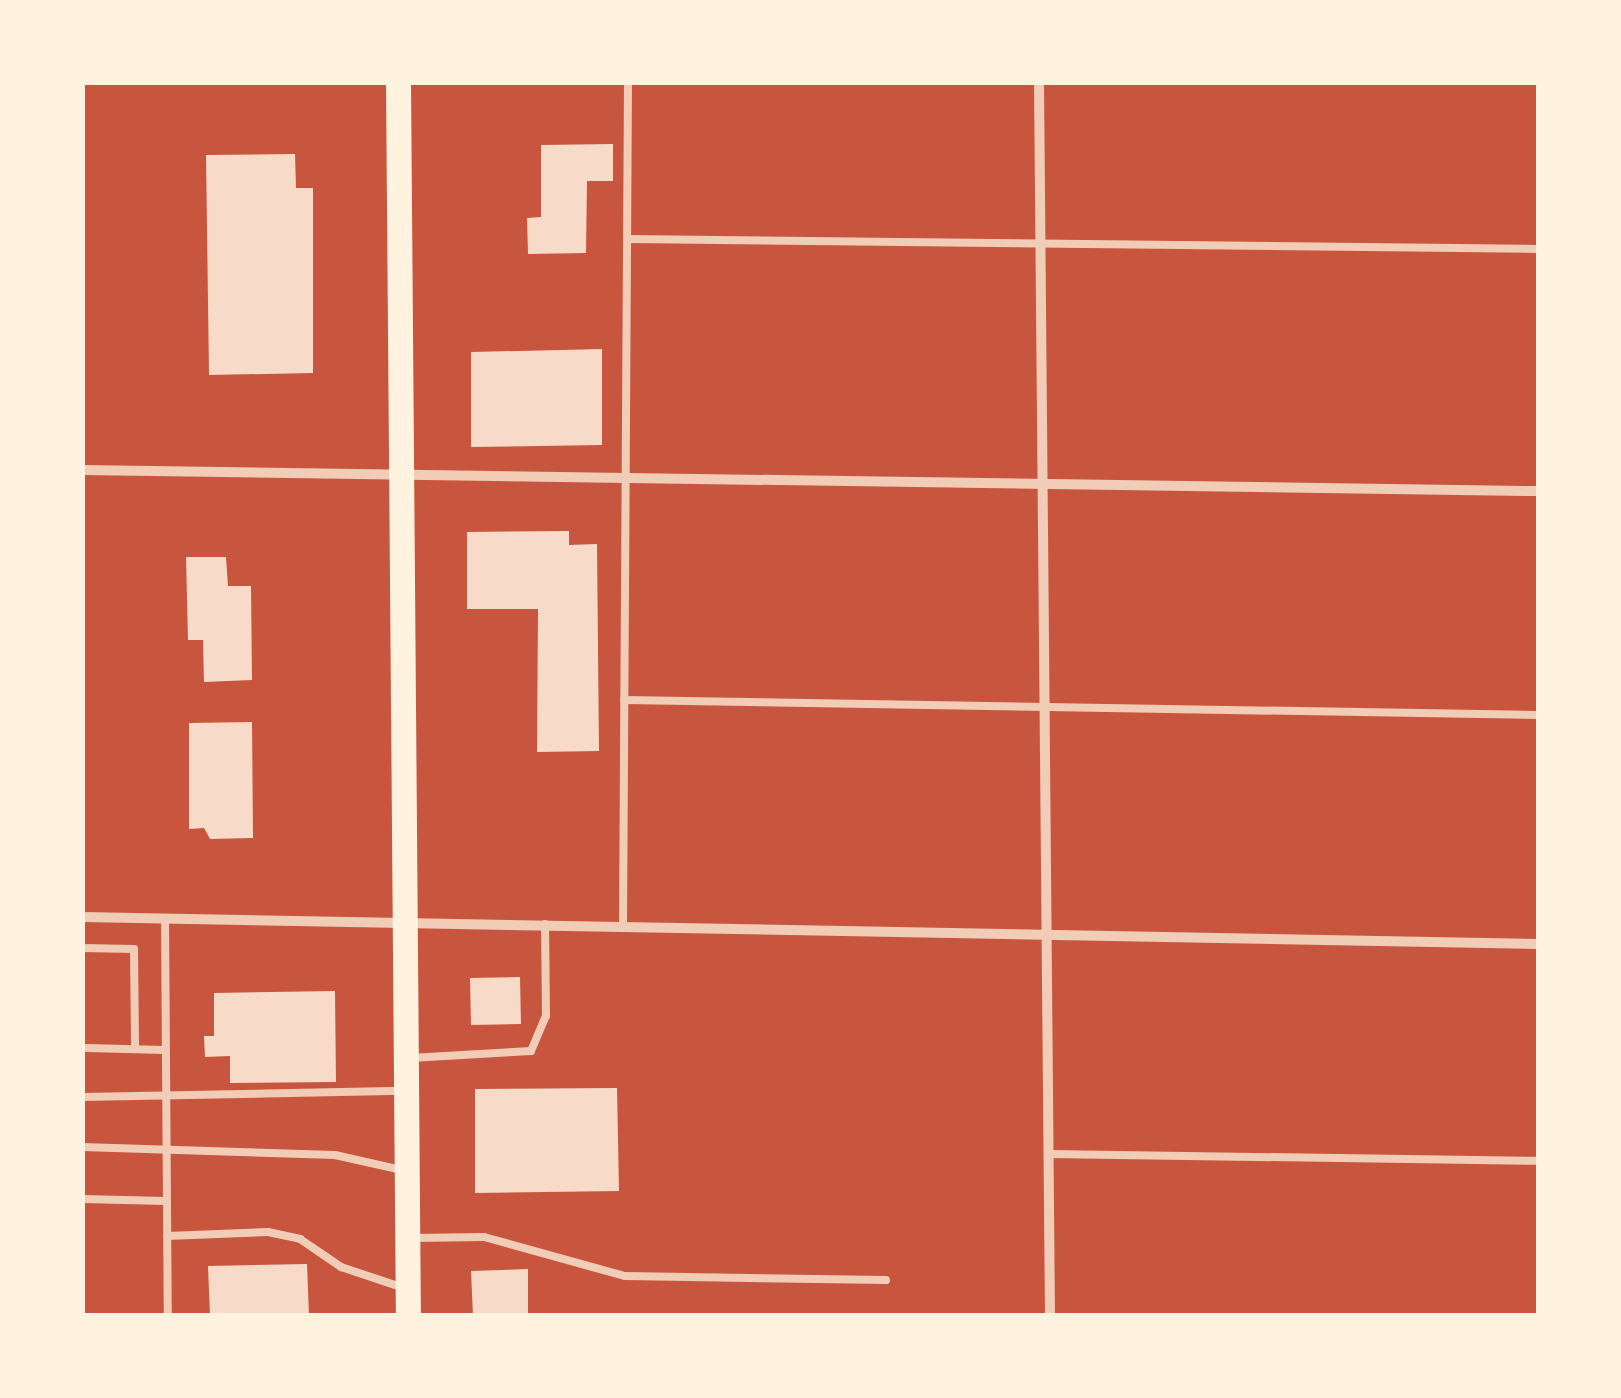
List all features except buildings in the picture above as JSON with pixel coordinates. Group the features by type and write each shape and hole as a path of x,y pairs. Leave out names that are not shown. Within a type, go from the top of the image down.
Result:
{"main road":[{"path":"398,82 408,1316"}],"street":[{"path":"1039,82 1050,1316"},
{"path":"82,470 1538,491"},
{"path":"82,917 1538,944"}],"lane":[{"path":"623,925 628,82"},
{"path":"628,240 1538,249"},
{"path":"624,700 1538,715"},
{"path":"165,918 168,1316"},
{"path":"406,1058 531,1051 546,1016 545,924"},
{"path":"82,948 134,949 135,1049"},
{"path":"86,1048 165,1050"},
{"path":"82,1097 406,1091"},
{"path":"82,1147 335,1155 406,1170"},
{"path":"1048,1154 1538,1161"},
{"path":"82,1199 166,1201"},
{"path":"166,1236 268,1232 300,1239 341,1267 408,1289"},
{"path":"407,1238 484,1237 625,1276 886,1280"}]}
